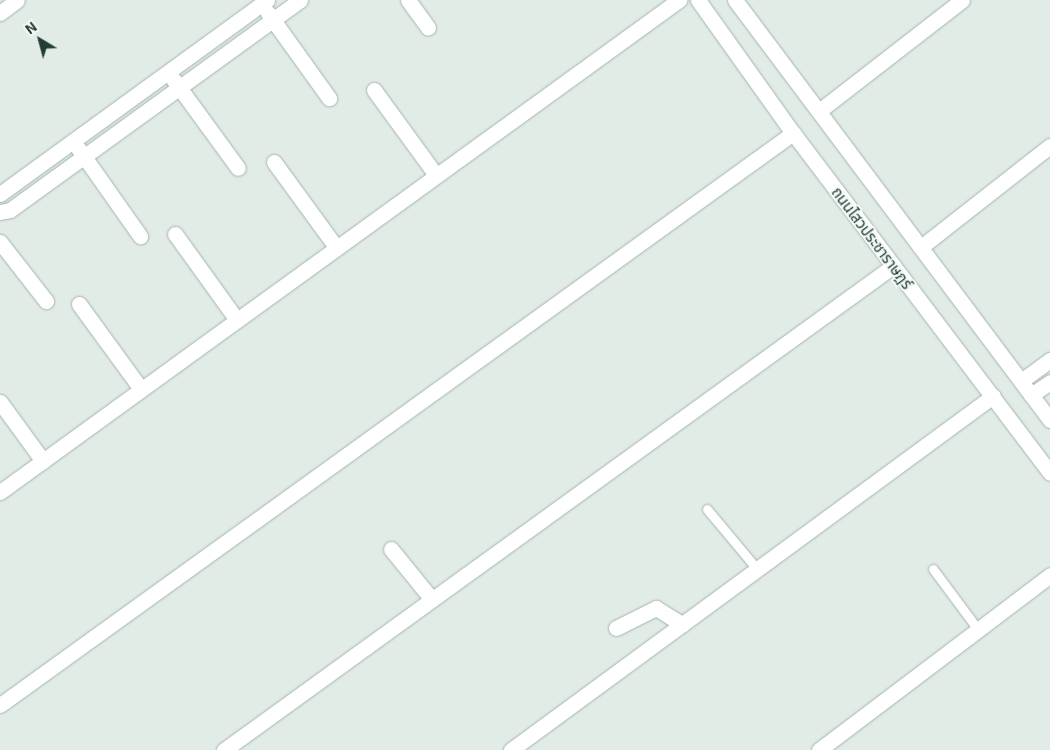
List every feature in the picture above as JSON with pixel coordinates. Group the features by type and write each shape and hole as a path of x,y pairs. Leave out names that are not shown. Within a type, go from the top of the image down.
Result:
{"street":[{"path":"0,13 17,0"},
{"path":"0,212 10,210 300,0"},
{"path":"408,0 428,28"},
{"path":"0,492 679,0"},
{"name":"ถนนไสวประชาราษฎร์","path":"698,0 793,133 1050,473"},
{"path":"736,0 1050,420"},
{"path":"819,111 962,0"},
{"path":"0,194 264,2 273,20 329,98"},
{"path":"168,72 238,168"},
{"path":"374,90 436,175"},
{"path":"0,705 793,133"},
{"path":"73,141 140,236"},
{"path":"921,247 1050,146"},
{"path":"274,162 336,247"},
{"path":"175,234 237,320"},
{"path":"0,242 46,302"},
{"path":"224,750 430,597 893,266"},
{"path":"79,304 141,389"},
{"path":"1021,381 1050,360"},
{"path":"1031,395 1050,382"},
{"path":"511,750 993,396"},
{"path":"0,402 43,461"},
{"path":"391,549 430,597"},
{"path":"819,750 897,694 977,628 1050,575"},
{"path":"616,628 656,608 682,624"}],"lane":[{"path":"707,509 757,569"},
{"path":"933,569 977,628"}]}
